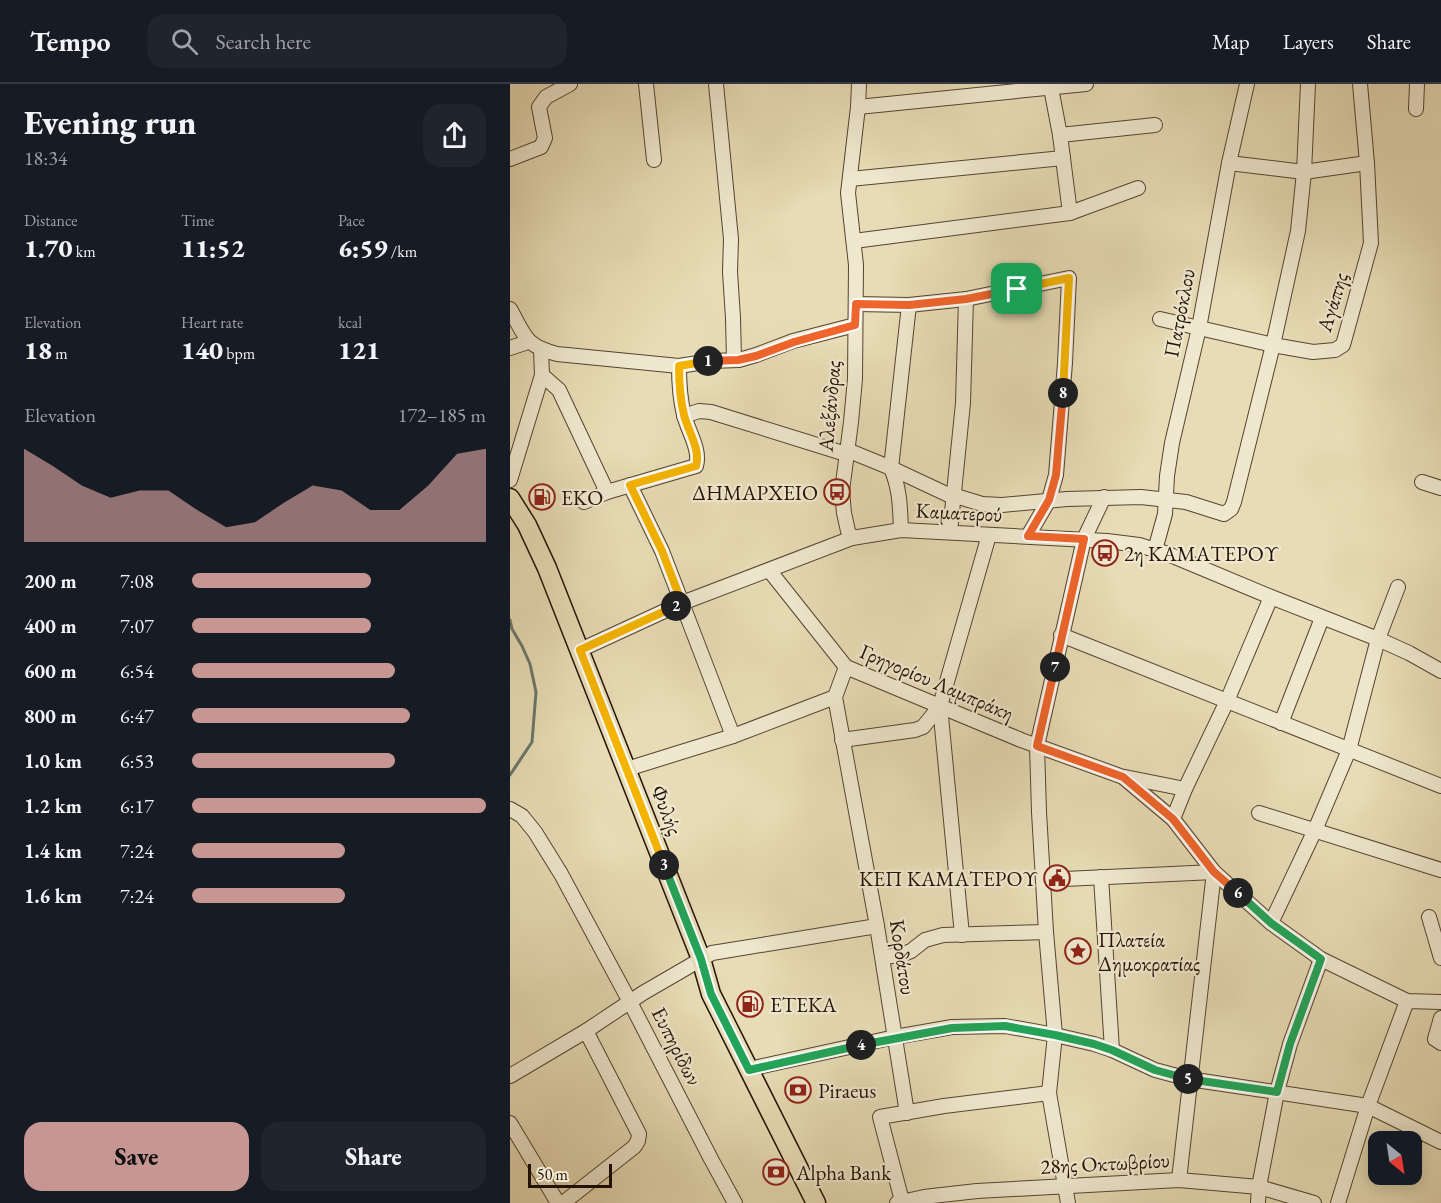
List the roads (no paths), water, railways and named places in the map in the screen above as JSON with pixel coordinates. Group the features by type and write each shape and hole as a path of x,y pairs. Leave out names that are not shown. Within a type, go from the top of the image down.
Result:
{"main road":[{"name":"Φυλής","path":"510,498 527,525 547,568 701,959 711,994 816,1203"}],"street":[{"path":"510,159 541,147 545,138 539,107 546,97 570,84"},
{"path":"646,84 654,160"},
{"path":"716,84 731,239 730,272 734,360"},
{"name":"Αλεξάνδρας","path":"852,538 844,513 842,491 853,400 856,265 849,201 859,84"},
{"path":"858,107 1032,87 1051,88 1086,84"},
{"name":"Πατρόκλου","path":"1155,550 1165,514 1172,443 1199,327 1229,163 1247,84"},
{"path":"684,416 699,411 711,412 846,452 891,468 953,497 990,505 1104,497 1141,497 1186,502 1220,514 1226,513 1234,502 1273,345 1298,231 1304,172 1308,84"},
{"name":"Αγάπης","path":"1160,319 1312,352 1335,350 1343,345 1371,243 1360,84"},
{"path":"1416,109 1417,84"},
{"path":"1051,88 1060,135 1070,213"},
{"path":"1060,135 1155,125"},
{"path":"850,179 1063,158"},
{"path":"1229,163 1304,172 1367,163"},
{"path":"854,241 1070,213 1138,188"},
{"path":"856,304 909,305 966,299 1069,278 1056,475 1049,500 1028,536"},
{"path":"950,532 963,403 966,299"},
{"path":"901,530 898,483 891,468 909,305"},
{"path":"510,309 528,342 541,350 557,354 679,366 756,356 794,342 855,325"},
{"path":"510,348 528,342"},
{"path":"510,480 542,375 541,350"},
{"path":"584,502 607,492 696,466 699,458 684,416 680,396 679,366"},
{"path":"542,375 559,390 607,492"},
{"path":"1422,482 1441,488"},
{"path":"630,485 662,551 733,736"},
{"path":"1068,1203 1049,1093 1055,1035 1046,932 1037,746 1084,539 1104,497"},
{"name":"Καματερού","path":"580,650 682,603 852,538 901,530 1084,539 1139,545 1168,554 1378,639 1441,671"},
{"path":"962,934 940,706 989,535"},
{"name":"Γρηγορίου Λαμπράκη","path":"769,570 846,667 1037,746 1123,777 1173,819 1214,872 1271,923 1321,959 1407,1001 1441,1002"},
{"path":"1271,923 1315,830 1349,750 1378,639 1398,587"},
{"path":"1173,819 1271,597"},
{"path":"1281,723 1322,618"},
{"path":"1062,635 1441,786"},
{"name":"Κορδάτου","path":"846,667 835,697 877,926 907,1113"},
{"path":"627,769 733,736 835,697"},
{"path":"842,740 915,730 923,726 940,706"},
{"path":"1123,777 1185,789"},
{"path":"510,809 522,816 535,832 561,874 630,1002 712,953 877,926"},
{"path":"1259,813 1441,870"},
{"path":"1043,880 1214,872 1179,1180"},
{"path":"1101,877 1112,1050"},
{"path":"1429,917 1441,958"},
{"path":"882,957 901,955 931,938 943,935 1046,932"},
{"path":"1258,1203 1277,1092 1290,1044 1321,959"},
{"path":"1338,1203 1368,1106 1407,1001"},
{"name":"Ευπηρίδων","path":"510,1076 630,1002 735,1203"},
{"path":"1441,1018 1435,1039 1441,1043"},
{"path":"749,1070 895,1037 952,1028 1005,1026 1094,1044 1155,1070 1190,1079 1368,1106 1441,1142"},
{"path":"510,1123 558,1202 639,1141 639,1134 586,1031"},
{"path":"899,1202 880,1118 944,1106 1049,1093"},
{"name":"28ης Οκτωβρίου","path":"899,1202 924,1197 978,1197 1064,1186 1179,1180 1259,1187 1314,1203"}],"waterway":[{"path":"510,620 512,629 530,664 536,692 532,742 510,775"}],"place":[{"name":"ΔΗΜΑΡΧΕΙΟ","path":"837,492"},
{"name":"EKO","path":"542,497"},
{"name":"2η ΚΑΜΑΤΕΡΟΥ","path":"1105,553"},
{"name":"ΚΕΠ ΚΑΜΑΤΕΡΟΥ","path":"1057,878"},
{"name":"Πλατεία Δημοκρατίας","path":"1078,951"},
{"name":"ΕΤΕΚΑ","path":"750,1004"},
{"name":"Piraeus","path":"798,1090"},
{"name":"Alpha Bank","path":"776,1172"}]}
